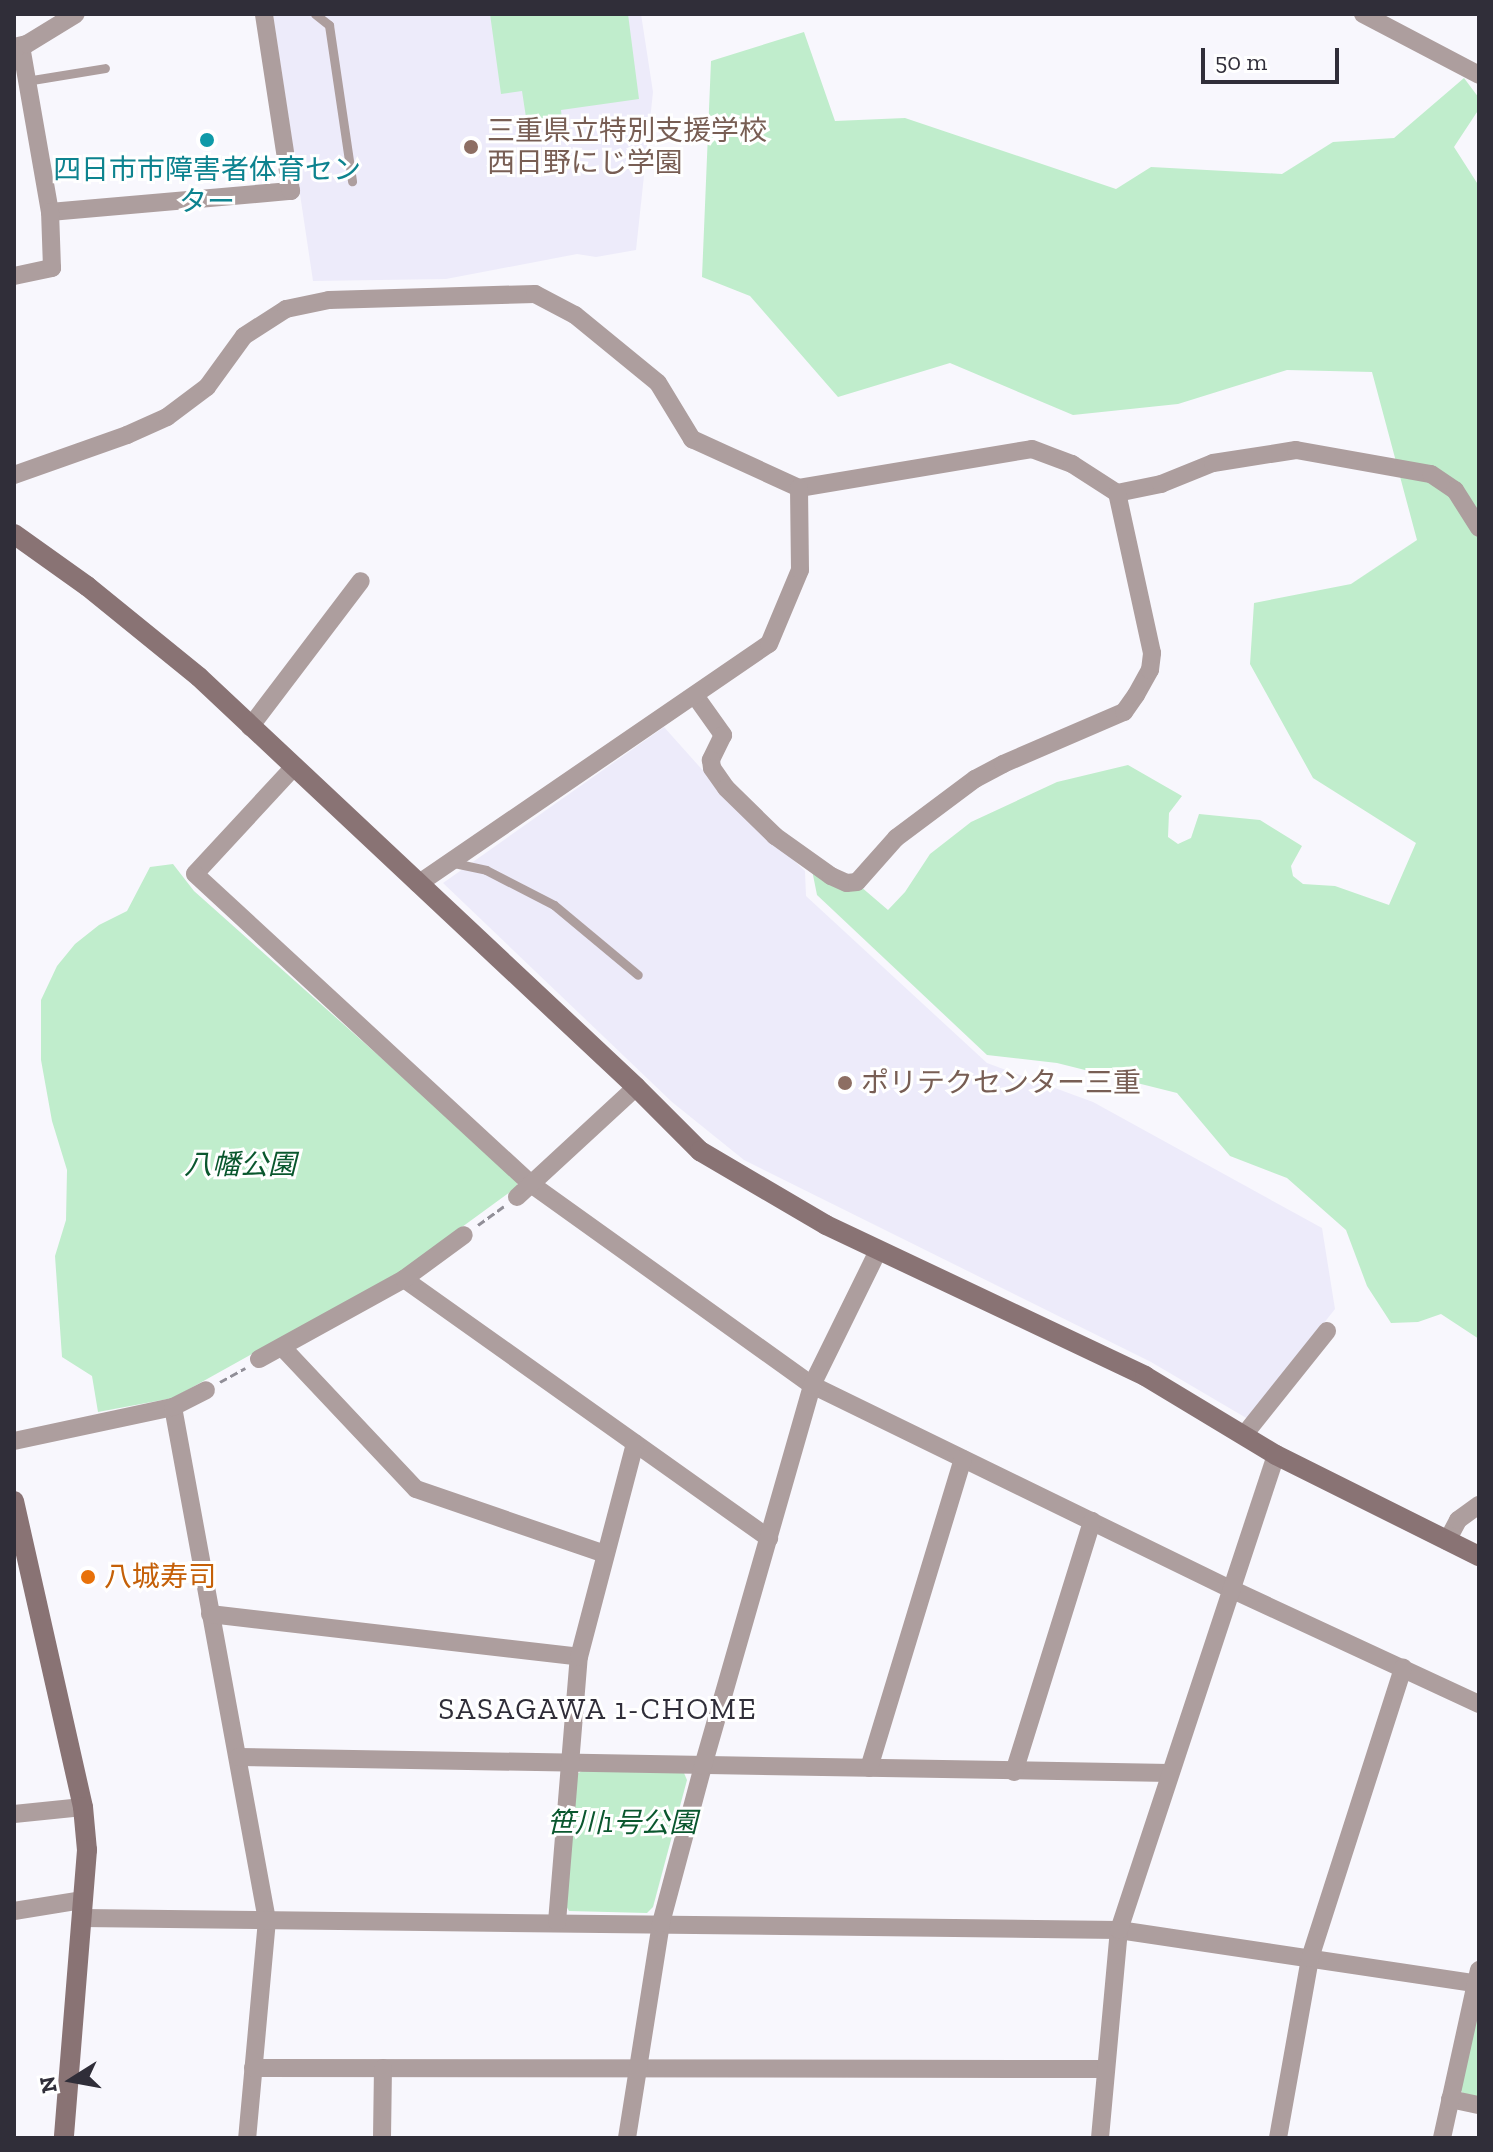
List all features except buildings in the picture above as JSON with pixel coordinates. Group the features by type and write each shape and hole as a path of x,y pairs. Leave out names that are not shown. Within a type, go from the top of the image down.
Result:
{"street":[{"path":"14,276 52,268 50,212 17,46 76,14"},
{"path":"50,212 291,191 264,14"},
{"path":"1363,14 1479,75"},
{"path":"14,475 127,435 167,417 207,387 244,336 286,309 329,300 535,294 575,315 658,383 692,439 799,488 1032,449 1072,464 1117,493 1161,484 1213,463 1296,450 1431,474 1455,490 1479,528"},
{"path":"418,884 454,863 769,644 800,570 799,488"},
{"path":"696,697 723,735 711,760 712,768 726,788 775,836 831,876 847,883 857,882 896,838 975,779 1124,712 1136,695 1150,670 1152,653 1117,493"},
{"path":"14,534 87,586 199,677 636,1087 700,1151 878,1251 1145,1376 1276,1455 1479,1556"},
{"path":"250,727 361,581"},
{"path":"293,768 195,874 531,1184 812,1385 1231,1589 1479,1704"},
{"path":"517,1197 636,1087"},
{"path":"259,1359 404,1279 464,1235"},
{"path":"627,2138 661,1923 703,1766 812,1385 878,1251"},
{"path":"404,1279 769,1538"},
{"path":"1244,1435 1327,1331"},
{"path":"282,1347 416,1489 605,1554"},
{"path":"14,1441 173,1407 206,1390"},
{"path":"173,1407 267,1920 247,2138"},
{"path":"557,1922 579,1657 635,1443"},
{"path":"1100,2138 1119,1930 1276,1455"},
{"path":"869,1768 963,1459"},
{"path":"14,1501 17,1534 83,1807 87,1850 64,2138"},
{"path":"1447,1541 1458,1520 1479,1505"},
{"path":"1014,1772 1092,1521"},
{"path":"210,1614 579,1657"},
{"path":"1278,2138 1310,1958 1403,1668"},
{"path":"238,1757 1170,1773"},
{"path":"14,1814 83,1807"},
{"path":"14,1911 83,1909 267,1920 1119,1930 1478,1979 1442,2138"},
{"path":"253,2068 1106,2069"},
{"path":"382,2138 383,2068"},
{"path":"1450,2099 1479,2105"}],"lane":[{"path":"315,14 329,25 352,181"},
{"path":"26,81 105,68"},
{"path":"454,863 486,870 554,905 638,975"}],"path":[{"path":"464,1235 517,1197"},
{"path":"206,1390 259,1359"}],"shaded area":[{"name":"三重県立特別支援学校 西日野にじ学園","path":"273,14 641,14 653,92 636,250 596,257 577,254 446,279 313,281"},
{"name":"ポリテクセンター三重","path":"664,727 723,793 805,871 806,896 987,1063 1093,1102 1322,1228 1335,1309 1248,1419 1151,1362 744,1160 672,1102 443,883"}],"green space":[{"path":"490,14 628,14 639,99 561,110 562,119 527,124 522,91 501,94"},
{"path":"804,32 835,121 905,118 1116,189 1151,167 1282,174 1333,142 1394,138 1464,78 1479,98 1479,109 1454,147 1479,186 1479,1339 1441,1314 1418,1322 1391,1323 1367,1286 1346,1230 1287,1178 1230,1156 1177,1093 1057,1063 987,1055 817,895 812,870 860,886 888,910 905,892 930,854 971,822 1057,782 1128,765 1182,796 1169,813 1168,837 1178,844 1191,838 1199,814 1260,820 1302,846 1291,866 1293,876 1303,884 1335,886 1389,905 1416,843 1313,778 1250,664 1254,603 1351,584 1417,540 1372,372 1287,370 1178,404 1073,415 950,363 838,397 750,296 702,277 711,61"},
{"name":"八幡公園","path":"173,864 194,891 517,1179 517,1187 403,1270 173,1398 98,1412 92,1376 62,1357 55,1256 66,1220 67,1170 52,1121 41,1060 41,1000 57,966 75,944 99,925 127,911 150,867"},
{"name":"笹川1号公園","path":"582,1771 684,1773 687,1780 653,1907 647,1913 569,1911 564,1902 575,1775"},
{"path":"1479,2004 1479,2098 1464,2095 1460,2089"}],"place":[{"name":"四日市市障害者体育セン ター","path":"207,140"},
{"name":"三重県立特別支援学校 西日野にじ学園","path":"471,147"},
{"name":"ポリテクセンター三重","path":"845,1083"},
{"name":"八城寿司","path":"88,1577"}],"district":[{"name":"SASAGAWA 1-CHOME","path":"598,1709"}]}
